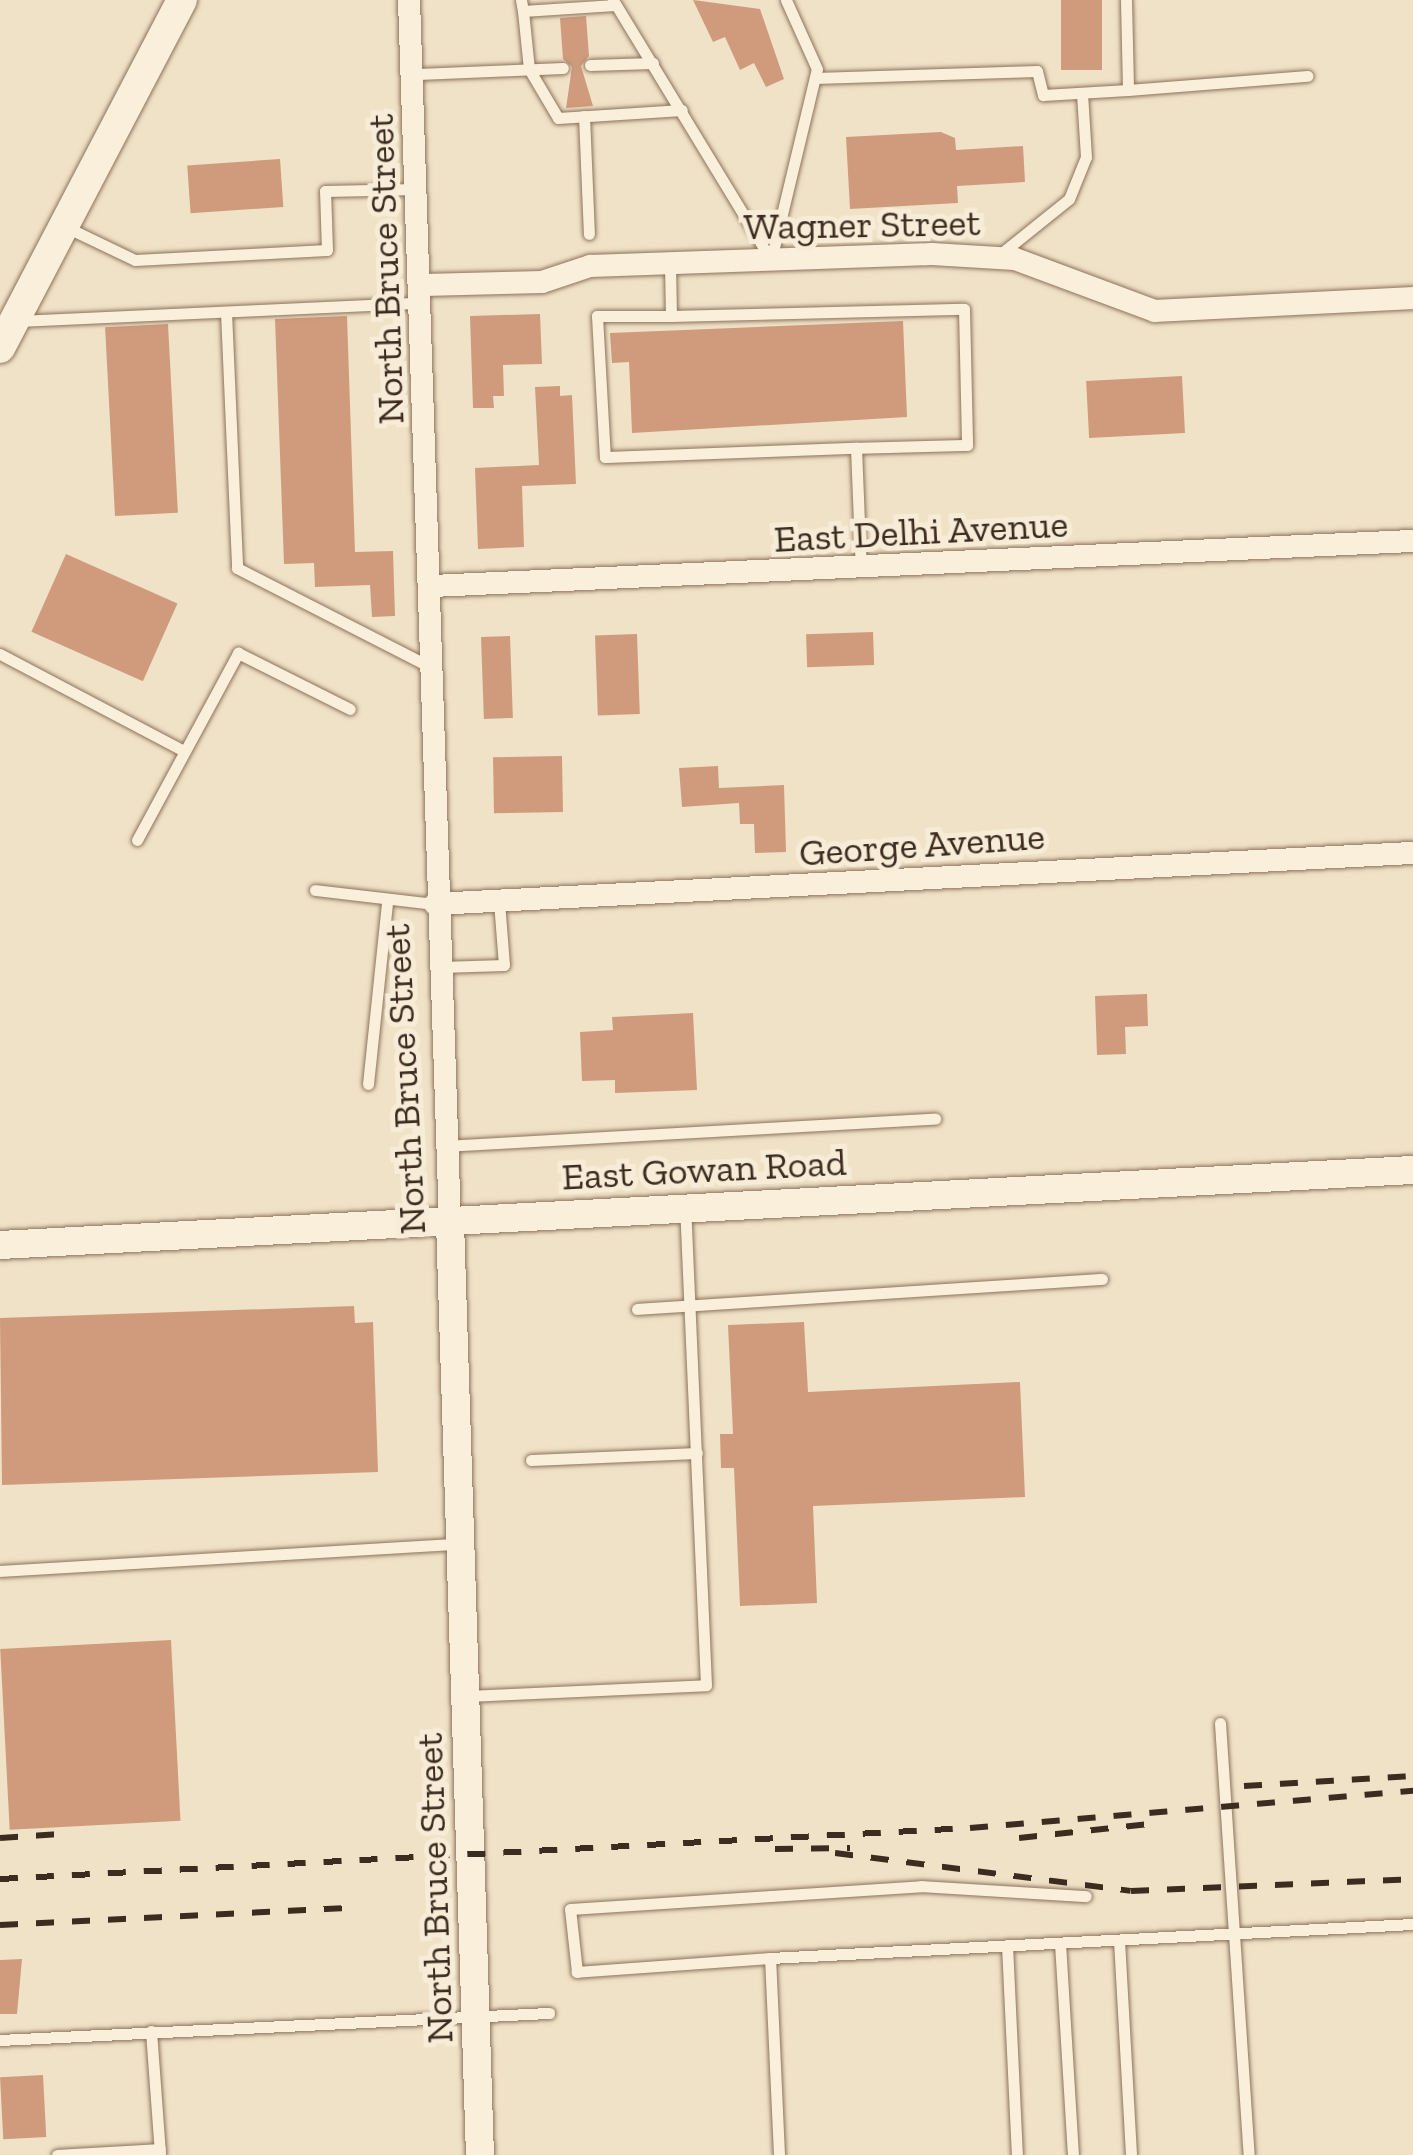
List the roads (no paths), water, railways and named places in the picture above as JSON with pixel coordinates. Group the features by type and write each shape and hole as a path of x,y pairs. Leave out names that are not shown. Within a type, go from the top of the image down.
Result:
{"main road":[{"path":"7,334 182,0"}],"street":[{"name":"North Bruce Street","path":"409,0 418,74 422,188 435,904 464,1544 480,2155"},
{"name":"Wagner Street","path":"424,294 670,264 995,258 1155,311 1413,298"},
{"name":"East Delhi Avenue","path":"432,586 862,570 1413,541"},
{"name":"George Avenue","path":"435,904 1413,853"},
{"name":"East Gowan Road","path":"0,1245 1413,1170"}],"lane":[{"path":"771,260 815,78 813,44 786,0"},
{"path":"1126,0 1128,90"},
{"path":"682,110 558,118 529,69 522,6 614,3 653,62 682,110 771,260"},
{"path":"590,65 653,62"},
{"path":"418,74 563,68"},
{"path":"815,78 1037,71 1043,96 1307,76"},
{"path":"995,258 1068,199 1086,157 1082,93"},
{"path":"584,116 588,234"},
{"path":"64,226 135,260 327,250 325,190 422,188"},
{"path":"670,264 671,316"},
{"path":"7,334 424,294"},
{"path":"964,309 967,445 856,448 605,456 597,316 964,309"},
{"path":"226,312 237,568 432,668"},
{"path":"856,448 862,570"},
{"path":"136,840 238,653 350,709"},
{"path":"0,654 184,751"},
{"path":"316,890 387,902 435,904"},
{"path":"368,1084 387,902"},
{"path":"437,967 504,965 499,902"},
{"path":"445,1146 935,1119"},
{"path":"467,1696 706,1686 684,1208"},
{"path":"637,1308 1102,1279"},
{"path":"530,1460 697,1453"},
{"path":"0,1571 464,1544"},
{"path":"1220,1723 1249,2155"},
{"path":"1086,1896 921,1886 570,1909 577,1972 1413,1924"},
{"path":"1119,1940 1131,2155"},
{"path":"1060,1943 1074,2155"},
{"path":"1007,1946 1017,2155"},
{"path":"770,1958 779,2155"},
{"path":"0,2040 549,2013"},
{"path":"57,2155 160,2152 151,2031"}],"railway":[{"path":"1244,1786 1413,1776"},
{"path":"0,1879 970,1828 1413,1791"},
{"path":"1019,1838 1149,1824"},
{"path":"0,1838 60,1834"},
{"path":"775,1849 850,1848"},
{"path":"835,1853 1131,1891 1413,1879"},
{"path":"0,1925 347,1908"}]}
